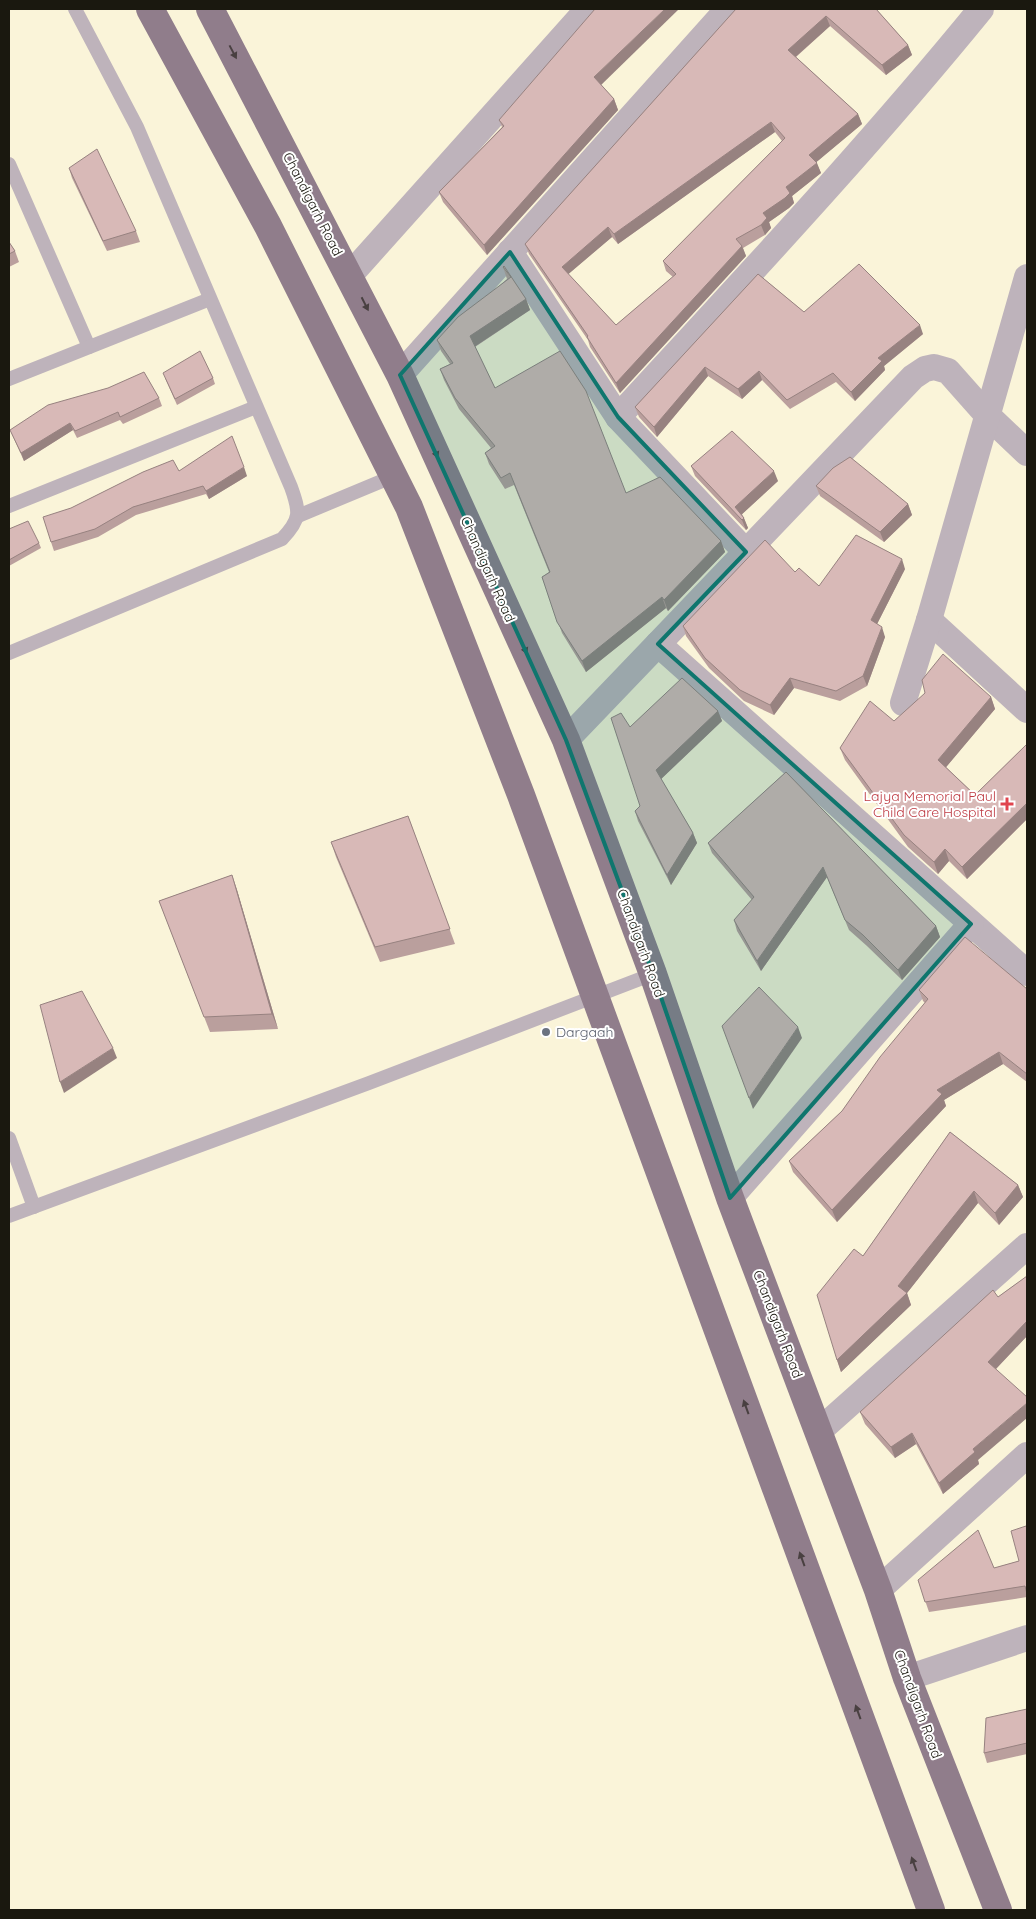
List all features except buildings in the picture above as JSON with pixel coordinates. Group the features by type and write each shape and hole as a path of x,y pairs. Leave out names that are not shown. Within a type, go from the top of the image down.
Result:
{"main road":[{"path":"150,9 268,226 409,508 510,767 595,995 931,1910"},
{"name":"Chandigarh Road","path":"210,9 350,275 400,375 566,740 653,974 730,1198 878,1590 907,1678 998,1910"}],"street":[{"path":"350,275 588,9"},
{"path":"400,375 728,9"},
{"path":"618,417 800,219 916,88 981,9"},
{"path":"510,252 618,417 746,552"},
{"path":"903,703 929,620 1027,278"},
{"path":"566,740 913,377 925,369 934,367 948,371 987,415 1027,453"},
{"path":"929,620 1027,710"},
{"path":"658,644 1027,973"},
{"path":"730,1198 971,924"},
{"path":"819,1431 1027,1246"},
{"path":"878,1590 1027,1455"},
{"path":"907,1678 1027,1638"}],"lane":[{"path":"9,653 282,539 292,529 298,516 297,505 291,487 137,127 76,9"},
{"path":"9,164 89,347"},
{"path":"9,380 210,299"},
{"path":"9,506 256,407"},
{"path":"298,516 394,476"},
{"path":"9,1216 369,1083 653,974"},
{"path":"9,1138 34,1206"}],"highlighted area":[{"path":"510,252 618,417 746,552 658,644 971,924 730,1198 653,974 566,740 400,375"}],"place":[{"name":"Lajya Memorial Paul Child Care Hospital","path":"1007,804"},
{"name":"Dargaah","path":"546,1032"}]}
